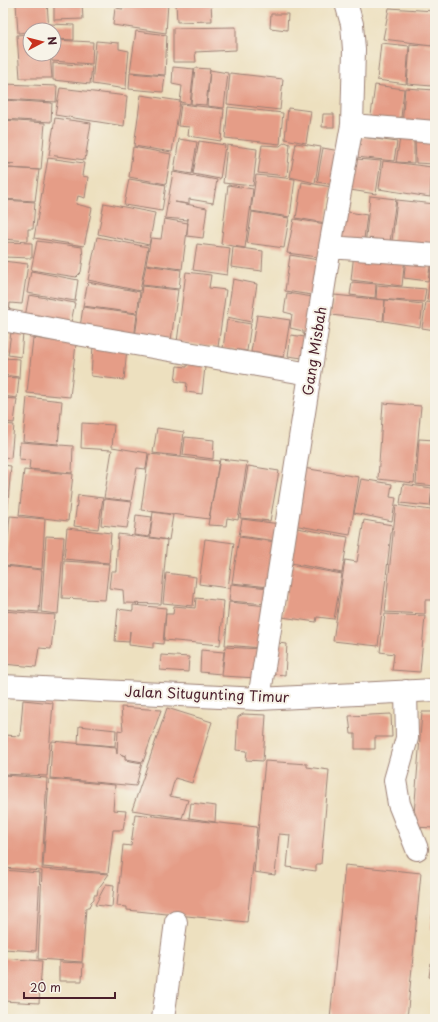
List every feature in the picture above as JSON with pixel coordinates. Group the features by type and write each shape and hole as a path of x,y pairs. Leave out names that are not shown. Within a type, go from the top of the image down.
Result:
{"street":[{"name":"Gang Misbah","path":"259,699 330,247 352,125 354,50 352,24 346,3"},
{"path":"352,125 435,132"},
{"path":"330,247 435,255"},
{"path":"3,320 310,374"},
{"name":"Jalan Situgunting Timur","path":"3,686 259,699 435,690"},
{"path":"406,691 407,738 395,780 399,804 417,849"},
{"path":"163,1019 176,922"}],"building":[{"path":"16,3 47,3 48,22 22,22 22,33 18,33"},
{"path":"54,3 82,3 83,19 54,20"},
{"path":"124,3 168,3 166,33 113,25 115,8 123,9"},
{"path":"176,3 211,3 212,21 177,22"},
{"path":"389,8 434,11 432,45 383,39"},
{"path":"271,14 288,14 287,30 270,28"},
{"path":"62,24 74,25 74,40 62,39"},
{"path":"236,27 236,50 195,52 196,62 173,62 173,28"},
{"path":"136,31 167,35 165,75 130,72"},
{"path":"17,35 22,35 22,62 51,62 52,78 20,78"},
{"path":"434,36 435,73 433,73 432,86 407,84 410,44 433,46"},
{"path":"62,40 93,42 92,64 62,62"},
{"path":"96,41 119,43 119,49 129,51 126,89 92,84"},
{"path":"381,43 409,46 406,84 377,80"},
{"path":"53,63 92,66 90,84 53,80"},
{"path":"173,67 194,69 190,104 180,102 182,86 172,84"},
{"path":"195,68 210,69 206,105 191,104"},
{"path":"210,70 228,73 224,108 207,106"},
{"path":"130,73 165,76 163,92 129,89"},
{"path":"230,73 283,79 280,110 227,104"},
{"path":"3,84 57,86 56,102 3,99"},
{"path":"375,85 404,89 400,127 370,123"},
{"path":"60,88 127,96 124,126 55,115"},
{"path":"405,88 435,90 435,128 402,126"},
{"path":"141,95 180,101 172,152 134,146"},
{"path":"3,100 52,103 51,122 3,119"},
{"path":"181,104 224,109 221,141 188,136 189,127 178,126"},
{"path":"228,107 283,113 280,144 225,138"},
{"path":"288,108 311,111 306,143 285,139"},
{"path":"323,114 334,114 334,127 322,127"},
{"path":"55,118 91,123 85,160 49,155"},
{"path":"3,120 45,123 41,170 8,168 39,170 35,201 3,199 3,164 15,164 3,163"},
{"path":"362,137 397,142 394,161 356,157"},
{"path":"400,138 414,139 414,163 396,162"},
{"path":"179,139 197,142 192,174 174,171"},
{"path":"415,139 435,139 435,201 431,200 434,164 416,163"},
{"path":"199,141 225,145 220,179 193,174"},
{"path":"285,142 290,144 287,176 258,173 262,145 280,146"},
{"path":"296,143 321,147 315,183 290,177"},
{"path":"227,145 257,149 253,186 223,183"},
{"path":"133,147 171,154 166,184 129,177"},
{"path":"323,148 345,152 339,186 317,182"},
{"path":"48,158 84,163 82,176 88,177 85,198 78,196 76,204 92,208 84,246 34,238"},
{"path":"356,159 381,161 376,194 350,190"},
{"path":"383,161 432,167 430,197 379,189"},
{"path":"173,172 217,180 213,203 189,199 189,204 175,202 207,208 203,238 187,236 188,220 165,218"},
{"path":"256,175 295,179 290,217 251,211"},
{"path":"129,179 166,185 162,211 124,205"},
{"path":"302,182 332,187 326,223 296,218"},
{"path":"228,185 253,189 245,248 221,244"},
{"path":"370,196 396,199 389,249 365,247"},
{"path":"3,200 35,202 33,229 28,229 28,241 3,239"},
{"path":"397,200 435,204 435,252 391,249"},
{"path":"104,203 155,213 149,245 98,234"},
{"path":"342,211 367,215 363,247 337,243"},
{"path":"252,212 289,218 284,248 247,243"},
{"path":"164,219 188,223 182,269 146,264 151,238 161,239"},
{"path":"294,219 332,225 325,258 287,253"},
{"path":"97,237 148,247 140,291 88,280"},
{"path":"37,241 82,247 83,258 81,272 76,277 31,270"},
{"path":"3,242 32,243 32,258 3,257"},
{"path":"197,244 230,248 227,275 193,270"},
{"path":"233,247 263,251 262,271 231,267"},
{"path":"354,253 405,257 402,286 351,280"},
{"path":"290,255 324,261 319,296 285,291"},
{"path":"406,256 431,259 428,281 404,278"},
{"path":"432,259 435,260 435,301 427,300"},
{"path":"3,261 28,264 22,304 10,303 9,315 3,314"},
{"path":"146,265 181,270 179,289 142,285"},
{"path":"31,271 78,280 75,301 27,293"},
{"path":"186,272 211,275 209,288 226,290 218,347 177,342"},
{"path":"233,279 257,284 251,322 227,317"},
{"path":"88,282 140,292 137,313 83,306"},
{"path":"352,282 376,284 375,298 350,295"},
{"path":"377,285 426,289 424,302 376,299"},
{"path":"142,286 178,290 171,340 135,337"},
{"path":"287,293 319,298 312,336 303,334 303,331 290,328 292,314 284,312"},
{"path":"29,295 75,303 69,332 25,317"},
{"path":"334,295 385,300 383,321 331,315"},
{"path":"385,300 423,304 420,327 384,321"},
{"path":"426,302 435,303 435,330 422,328"},
{"path":"83,307 137,314 134,340 79,334"},
{"path":"257,315 290,320 284,357 251,352"},
{"path":"227,320 251,324 247,351 223,348"},
{"path":"11,332 23,333 21,357 8,355"},
{"path":"291,335 312,338 309,359 288,356"},
{"path":"33,338 76,344 70,397 27,393"},
{"path":"93,345 127,348 124,380 91,376"},
{"path":"3,358 20,359 19,377 3,375"},
{"path":"188,358 206,358 202,394 186,392 187,383 175,381 177,366 187,367"},
{"path":"3,377 19,378 17,398 3,396"},
{"path":"27,397 62,401 58,444 23,441"},
{"path":"3,398 17,399 14,423 3,422"},
{"path":"383,403 421,406 414,483 378,479"},
{"path":"82,423 114,425 112,447 148,453 146,469 137,468 131,501 104,498 112,450 81,448"},
{"path":"3,424 14,425 11,458 3,457"},
{"path":"157,428 184,432 181,456 153,453"},
{"path":"185,437 214,440 213,459 183,455"},
{"path":"419,439 435,440 435,486 416,484"},
{"path":"20,442 73,446 72,473 29,469 30,460 19,459"},
{"path":"149,454 219,461 209,519 141,510"},
{"path":"220,459 247,462 238,520 227,518 226,526 208,525"},
{"path":"3,465 11,466 7,515 3,514"},
{"path":"248,466 279,471 270,521 240,518"},
{"path":"303,468 359,477 350,535 293,525"},
{"path":"24,470 73,474 68,521 19,515"},
{"path":"361,479 392,484 390,497 396,498 392,521 354,513"},
{"path":"403,484 432,488 430,506 400,503"},
{"path":"432,494 435,494 435,600 425,600 425,614 385,612 396,505 431,510"},
{"path":"78,495 103,498 98,529 74,526"},
{"path":"104,499 132,502 127,528 101,525"},
{"path":"153,512 173,515 169,540 150,537"},
{"path":"136,515 152,517 149,537 134,535"},
{"path":"3,516 7,516 4,548 3,548"},
{"path":"10,516 45,519 42,569 5,565"},
{"path":"242,519 280,524 277,541 239,536"},
{"path":"364,520 392,525 378,646 333,641 345,560 357,562"},
{"path":"67,528 111,533 109,563 64,559"},
{"path":"297,528 348,537 342,573 291,563"},
{"path":"118,534 167,540 161,604 124,603 123,590 109,588 111,571 116,571"},
{"path":"46,536 64,537 58,614 41,612"},
{"path":"239,537 276,542 269,587 232,583"},
{"path":"205,539 234,543 228,588 199,584"},
{"path":"64,561 109,564 105,600 62,598"},
{"path":"291,565 342,574 334,619 317,617 316,622 282,617"},
{"path":"5,566 42,570 39,612 3,609"},
{"path":"166,573 196,577 193,606 163,603"},
{"path":"231,584 269,588 267,604 229,601"},
{"path":"196,598 224,601 220,645 164,640 166,614 173,614 174,606 195,608"},
{"path":"229,602 267,606 262,648 225,645"},
{"path":"133,605 166,608 163,644 153,643 153,648 129,645 130,631 129,642 115,641 118,609 133,611"},
{"path":"3,611 55,615 51,649 39,648 36,667 3,664"},
{"path":"385,614 425,616 420,672 392,670 394,654 380,652"},
{"path":"277,643 287,644 285,675 274,674"},
{"path":"225,647 261,649 257,678 222,676"},
{"path":"201,650 224,652 221,674 200,672"},
{"path":"161,655 189,657 188,672 160,670"},
{"path":"23,700 53,703 47,776 3,774 4,735 20,736"},
{"path":"121,707 161,710 143,762 126,759 126,754 125,760 142,763 136,786 50,778 52,741 116,747 117,754 118,730 123,731"},
{"path":"167,708 212,722 192,783 175,778 170,796 188,800 182,818 132,810"},
{"path":"422,712 435,712 435,828 413,827"},
{"path":"243,714 266,715 263,761 246,760 247,751 236,750 238,717"},
{"path":"391,714 392,737 375,737 375,749 355,749 355,734 351,734 349,716"},
{"path":"79,726 116,730 115,746 78,743"},
{"path":"265,761 307,764 307,767 329,770 321,864 316,864 316,871 287,867 290,835 279,834 275,875 254,872"},
{"path":"3,775 47,778 42,869 109,874 98,889 97,895 94,895 94,899 89,908 86,908 82,962 38,959 42,871 3,868"},
{"path":"49,779 115,785 113,810 126,811 123,830 113,830 108,873 43,867"},
{"path":"191,803 216,806 215,822 189,818"},
{"path":"135,814 257,827 247,922 127,910 127,907 117,906 123,845 131,846"},
{"path":"345,865 421,873 407,1019 330,1019"},
{"path":"3,870 40,873 36,951 3,949"},
{"path":"106,884 114,885 112,907 95,905"},
{"path":"434,898 435,930 431,930"},
{"path":"3,958 42,961 39,1003 3,1001"},
{"path":"59,962 83,963 82,981 59,981"},
{"path":"431,964 435,964 435,978 429,977"}]}
